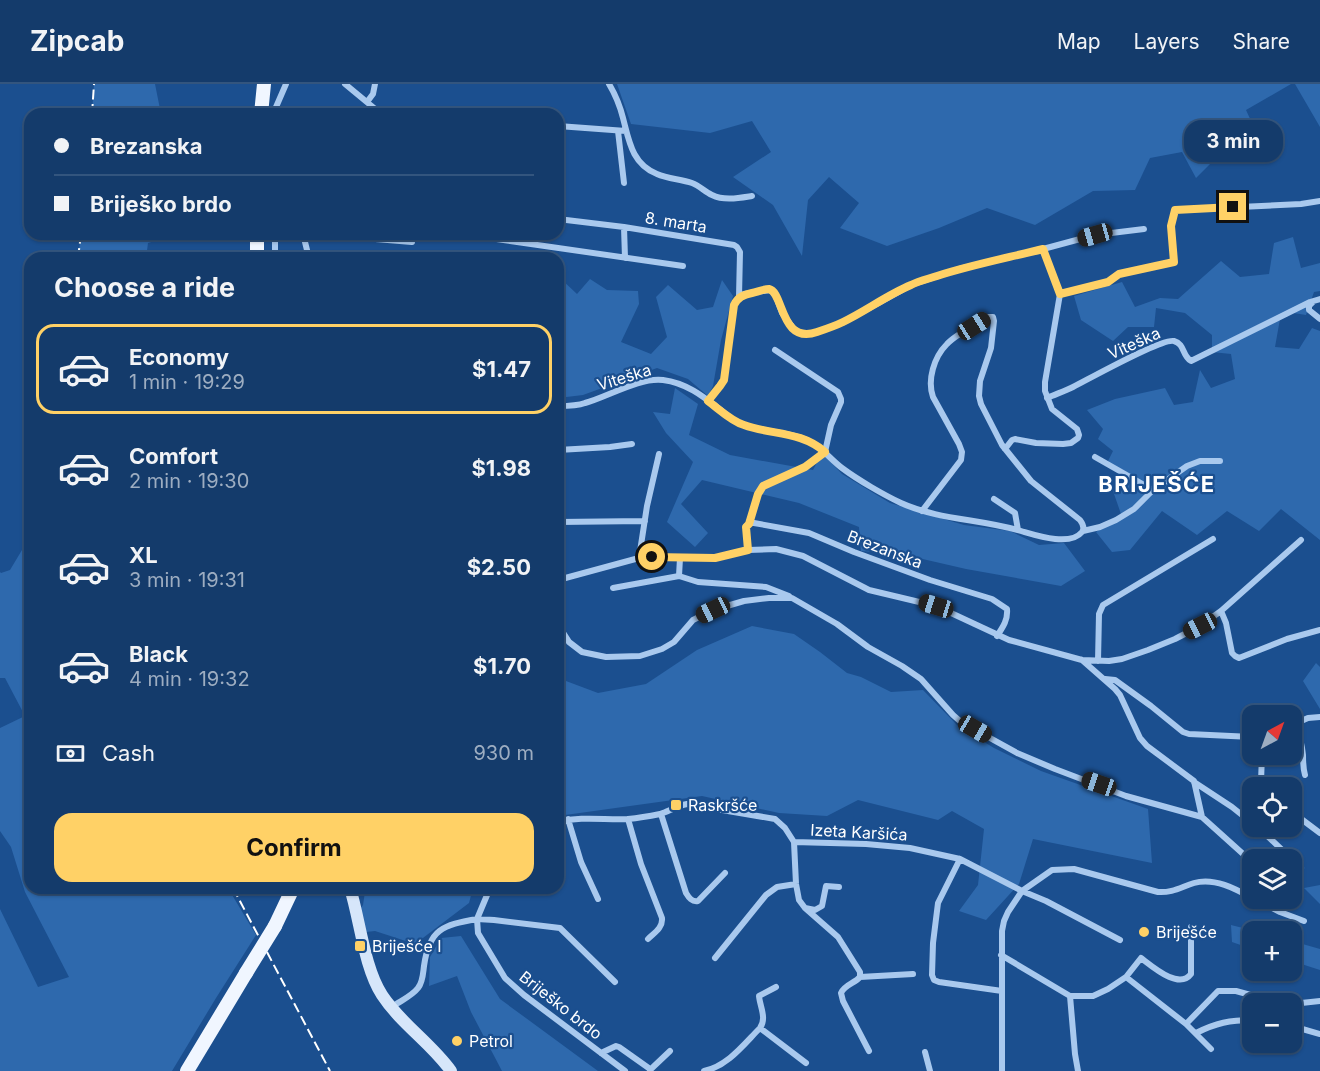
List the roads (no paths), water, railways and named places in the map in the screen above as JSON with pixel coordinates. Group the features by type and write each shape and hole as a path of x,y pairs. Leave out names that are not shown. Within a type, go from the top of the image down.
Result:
{"main road":[{"path":"262,108 264,84"},
{"path":"187,1071 275,926 290,894"},
{"path":"352,894 372,974 378,988 391,1008 437,1053 451,1071"}],"street":[{"path":"276,108 286,84"},
{"path":"345,84 376,108"},
{"path":"367,102 373,94 375,84"},
{"path":"609,84 618,103 630,147 640,163 655,173 692,183 719,198 734,199 752,196"},
{"path":"564,126 626,131"},
{"path":"618,131 624,183"},
{"path":"1060,294 1108,282 1119,274 1174,262 1171,226 1175,210 1301,204 1320,201"},
{"name":"8. marta","path":"564,220 624,227 737,247 740,252 739,297"},
{"path":"624,227 625,258"},
{"path":"708,401 724,380 734,305 744,294 768,289 772,291 776,294 782,313 797,332 814,333 842,323 911,285 959,269 1095,235 1144,229"},
{"path":"388,240 412,242"},
{"path":"503,240 683,266"},
{"path":"1005,449 1012,440 1017,438 1036,443 1063,444 1071,443 1079,435 1077,429 1052,409 1045,392 1060,294 1043,249"},
{"path":"1316,300 1309,306 1309,310 1320,319"},
{"name":"Viteška","path":"1047,398 1170,341 1180,344 1185,357 1191,361 1316,300"},
{"path":"922,511 961,460 962,452 930,390 935,363 946,344 988,317 993,317 992,343 980,381 981,404 1005,449 1031,481 1080,520 1084,527 1083,531"},
{"path":"748,550 746,527 758,494 763,486 805,467 825,452 831,425 841,399 838,392 775,350"},
{"name":"Viteška","path":"564,406 584,404 635,384 661,379 682,384 741,424 804,439 819,446 847,472 891,498 922,511 1060,539 1078,535 1083,531 1116,520 1134,509 1169,478 1193,464 1200,461 1220,462"},
{"path":"564,450 632,444"},
{"path":"639,558 647,506 659,454"},
{"path":"1095,457 1153,490"},
{"path":"994,499 1015,513 1018,530"},
{"path":"564,522 645,521"},
{"name":"Brezanska","path":"749,524 809,533 930,580 992,599 1007,609 1008,616 997,636"},
{"path":"1098,661 1098,614 1103,606 1213,540"},
{"path":"564,578 631,559 715,558 748,550 776,549 802,556 869,590 936,606 997,636 1082,660 1109,661 1148,650 1200,626 1221,611 1301,540"},
{"path":"679,576 680,558"},
{"path":"613,588 679,576 698,582 766,587 781,592 837,624 921,679 961,722 1017,753 1055,769 1126,796 1202,817 1242,853"},
{"path":"564,634 569,642 582,652 606,657 640,656 662,649 674,642 693,620 713,610 756,599 792,598"},
{"path":"1221,611 1232,653 1239,658 1287,639 1320,630"},
{"path":"1082,660 1120,695 1140,738 1147,746 1242,815"},
{"path":"1105,680 1115,680 1182,732 1242,737"},
{"path":"1302,720 1320,717"},
{"path":"1302,744 1302,767 1305,775"},
{"path":"1194,781 1202,817"},
{"name":"Izeta Karšića","path":"564,820 628,819 661,814 676,806 687,804 775,819 785,828 794,842 910,848 960,859 1120,940"},
{"path":"661,814 689,898 695,902 698,901 725,873"},
{"path":"568,819 580,862 598,899"},
{"path":"628,819 641,864 663,923 648,939"},
{"path":"1302,820 1320,833"},
{"path":"1269,837 1281,849"},
{"path":"794,842 799,900 838,937 860,972 860,977"},
{"path":"960,859 938,903 932,977 939,982 1002,991"},
{"path":"1002,1071 1001,955 1004,921 1022,891 1052,870 1074,869 1158,892 1169,892 1204,881 1242,892"},
{"path":"715,958 766,895 777,887 796,884"},
{"path":"805,908 814,910 820,908 824,903 825,887 839,887"},
{"path":"477,919 487,894"},
{"path":"1274,909 1304,921"},
{"path":"391,1008 419,988 430,941 438,932 454,923 477,919 560,928 615,982"},
{"name":"Briješko brdo","path":"477,919 478,933 505,978 625,1071"},
{"path":"1001,955 1070,996 1093,996 1108,990 1126,977 1141,958 1160,972 1175,979 1189,978 1191,974 1191,927"},
{"path":"869,1051 843,1001 844,988 860,977 913,974"},
{"path":"1126,977 1186,1024 1211,1049"},
{"path":"704,1071 726,1062 760,1028 764,1019 759,996 776,987"},
{"path":"1186,1024 1214,993 1224,990 1242,994"},
{"path":"1070,996 1078,1071"},
{"path":"1302,1003 1318,1001"},
{"path":"1196,1033 1211,1026 1242,1020"},
{"path":"760,1028 806,1064"},
{"path":"1302,1029 1320,1034"},
{"path":"601,1053 615,1046 619,1047 650,1070 670,1051"},
{"path":"925,1052 930,1071"}],"railway":[{"path":"92,108 94,84"},
{"path":"79,252 80,240"},
{"path":"236,894 330,1071"}],"place":[{"name":"Raskršće","path":"676,805"},
{"name":"Briješće","path":"1144,932"},
{"name":"Briješće I","path":"360,946"},
{"name":"Petrol","path":"457,1041"}],"district":[{"name":"BRIJEŠĆE","path":"1157,484"}]}
